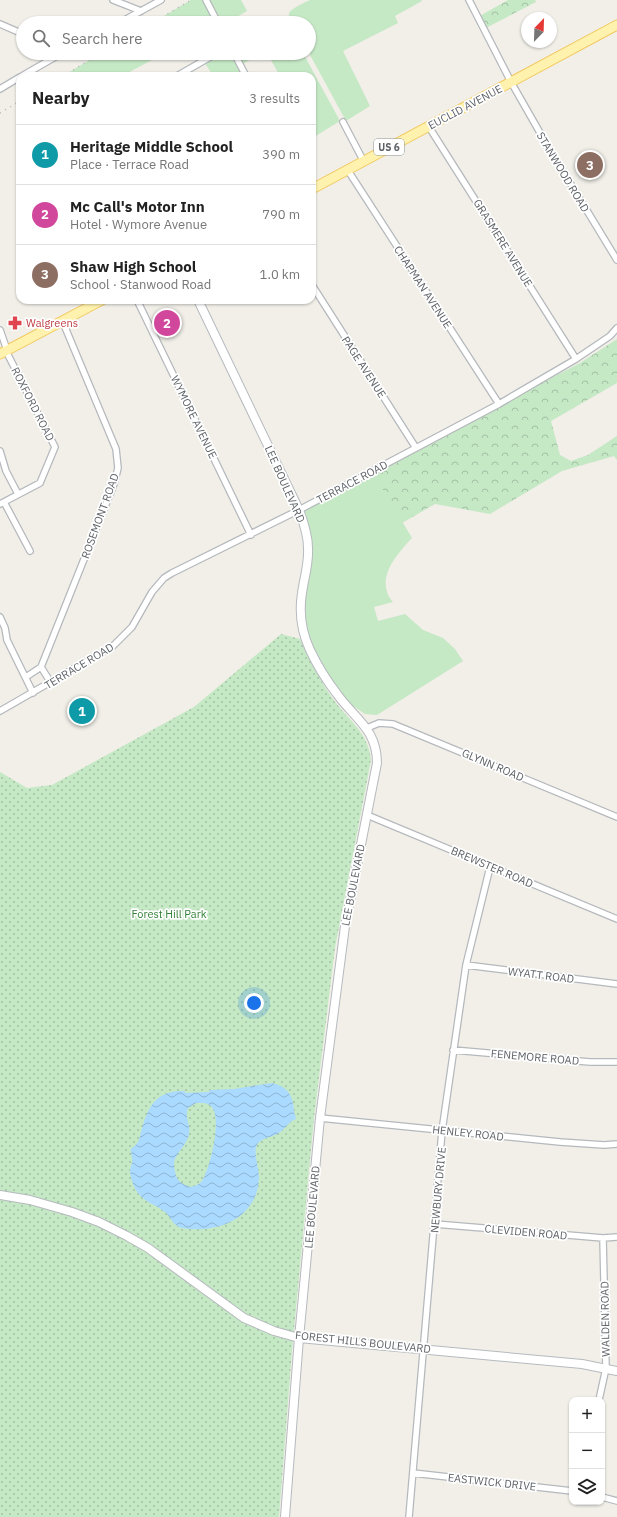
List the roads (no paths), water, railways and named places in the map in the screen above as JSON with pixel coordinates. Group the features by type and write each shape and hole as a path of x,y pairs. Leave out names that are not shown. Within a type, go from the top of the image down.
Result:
{"main road":[{"name":"EUCLID AVENUE","path":"316,187 363,160 617,25"},
{"path":"5,351 94,304"}],"street":[{"path":"113,0 141,11"},
{"path":"132,16 161,0"},
{"path":"206,0 214,16"},
{"name":"STANWOOD ROAD","path":"469,0 511,82 547,145 617,260"},
{"path":"0,24 16,31"},
{"path":"30,72 50,60"},
{"path":"184,72 205,60"},
{"path":"238,60 244,72"},
{"path":"0,89 16,80"},
{"path":"343,122 363,160"},
{"name":"GRASMERE AVENUE","path":"429,126 576,359"},
{"name":"CHAPMAN AVENUE","path":"347,169 499,404"},
{"name":"PAGE AVENUE","path":"316,291 416,448"},
{"name":"WYMORE AVENUE","path":"139,304 251,534"},
{"name":"LEE BOULEVARD","path":"200,304 300,510 307,533 308,547 308,559 301,600 302,625 310,650 337,695 367,728 377,754 377,763 340,955 320,1118 299,1338 285,1517"},
{"name":"ROSEMONT ROAD","path":"41,667 108,498 118,468 116,449 62,320"},
{"name":"TERRACE ROAD","path":"0,711 104,652 119,641 132,627 152,592 164,578 300,510 499,404 576,359 610,336 617,328"},
{"name":"ROXFORD ROAD","path":"0,330 5,351 55,447 40,483 2,503"},
{"path":"0,451 6,471 18,494"},
{"path":"2,503 30,551"},
{"path":"0,617 5,628 7,640 33,693"},
{"path":"26,678 41,667 51,683"},
{"name":"GLYNN ROAD","path":"367,728 379,723 393,724 617,817"},
{"name":"BREWSTER ROAD","path":"367,815 617,919"},
{"name":"NEWBURY DRIVE","path":"409,1517 422,1348 435,1224 442,1131 466,965 490,867"},
{"name":"WYATT ROAD","path":"466,965 617,984"},
{"name":"FENEMORE ROAD","path":"453,1050 590,1062 617,1062"},
{"name":"HENLEY ROAD","path":"320,1118 560,1142 604,1145 617,1144"},
{"name":"FOREST HILLS BOULEVARD","path":"0,1195 30,1200 72,1212 128,1236 166,1261 244,1318 274,1331 299,1338 422,1348 582,1364 617,1371"},
{"name":"CLEVIDEN ROAD","path":"435,1224 603,1238 617,1237"},
{"name":"WALDEN ROAD","path":"600,1397 606,1368 603,1238"},
{"path":"606,1368 617,1366"},
{"name":"EASTWICK DRIVE","path":"413,1473 569,1491"},
{"path":"605,1498 617,1501"}],"water":[{"path":"272,1083 282,1086 291,1096 296,1119 280,1132 262,1140 257,1145 256,1154 259,1177 257,1191 252,1203 244,1213 234,1220 209,1228 196,1229 179,1227 165,1212 145,1200 136,1190 130,1172 132,1161 131,1149 138,1142 144,1121 152,1105 164,1094 185,1091 185,1093 234,1089","holes":["196,1103 205,1103 211,1106 216,1121 216,1131 212,1155 205,1175 200,1183 191,1187 178,1180 174,1162 187,1141 189,1134 187,1115 188,1108"]}],"railway":[{"path":"164,16 191,0"},
{"path":"70,72 89,60"},
{"path":"0,113 16,103"}],"place":[{"name":"Shaw High School","path":"590,165"},
{"name":"Walgreens","path":"15,323"},
{"name":"Mc Call's Motor Inn","path":"167,323"},
{"name":"Heritage Middle School","path":"82,711"}],"park label":[{"name":"Forest Hill Park","path":"169,914"}]}
